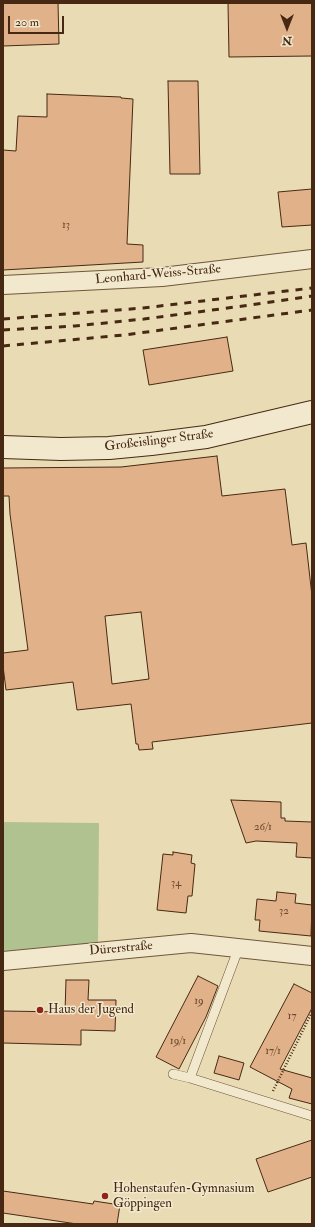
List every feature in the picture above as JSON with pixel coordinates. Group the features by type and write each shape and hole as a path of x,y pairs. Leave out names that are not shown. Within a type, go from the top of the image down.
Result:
{"main road":[{"name":"Großeislinger Straße","path":"3,447 68,449 109,448 151,444 206,436 312,412"}],"street":[{"name":"Leonhard-Weiss-Straße","path":"3,285 162,277 312,259"},
{"name":"Dürerstraße","path":"3,961 191,943 312,956"}],"lane":[{"path":"190,1078 239,947"},
{"path":"173,1074 312,1116"}],"path":[{"path":"267,1102 312,1012"}],"green space":[{"path":"3,822 99,823 98,943 3,951"}],"building":[{"path":"3,3 58,3 59,44 3,46"},
{"path":"228,3 312,3 312,56 229,57"},
{"path":"168,81 198,81 200,174 170,174"},
{"path":"47,94 121,97 133,99 127,244 143,245 143,262 3,270 3,150 16,151 18,116 47,117"},
{"path":"312,189 312,225 282,227 278,192"},
{"path":"227,337 233,371 149,385 143,350"},
{"path":"217,456 222,496 285,489 292,545 306,543 312,596 312,723 152,742 153,749 139,750 138,744 136,744 131,704 77,710 73,682 6,690 3,653 28,650 10,514 9,496 3,496 3,468 121,467","holes":["141,612 149,679 112,684 105,616"]},
{"path":"231,800 281,802 281,818 285,818 285,821 312,822 312,858 296,857 297,843 256,841 246,843"},
{"path":"173,852 192,855 191,863 195,864 192,896 188,896 186,913 157,910 163,854 173,855"},
{"path":"277,892 296,894 295,903 312,905 311,936 259,931 260,920 255,920 257,899 276,901"},
{"path":"198,976 218,986 206,1017 179,1069 156,1057"},
{"name":"Haus der Jugend","path":"66,980 89,980 88,1000 116,1000 115,1031 81,1030 81,1045 3,1043 3,1011 65,1012"},
{"path":"294,984 312,993 312,1008 280,1069 312,1078 312,1104 289,1098 292,1089 250,1067"},
{"path":"219,1056 244,1063 239,1080 214,1073"},
{"path":"312,1140 312,1177 268,1192 256,1159"},
{"path":"3,1191 93,1204 94,1201 120,1205 117,1224 77,1224 3,1213"}],"railway":[{"path":"3,319 143,308 312,288"},
{"path":"3,330 75,326 144,319 312,296"},
{"path":"3,346 124,335 312,310"}],"place":[{"name":"Haus der Jugend","path":"40,1010"},
{"name":"Hohenstaufen-Gymnasium Göppingen","path":"105,1196"}]}
